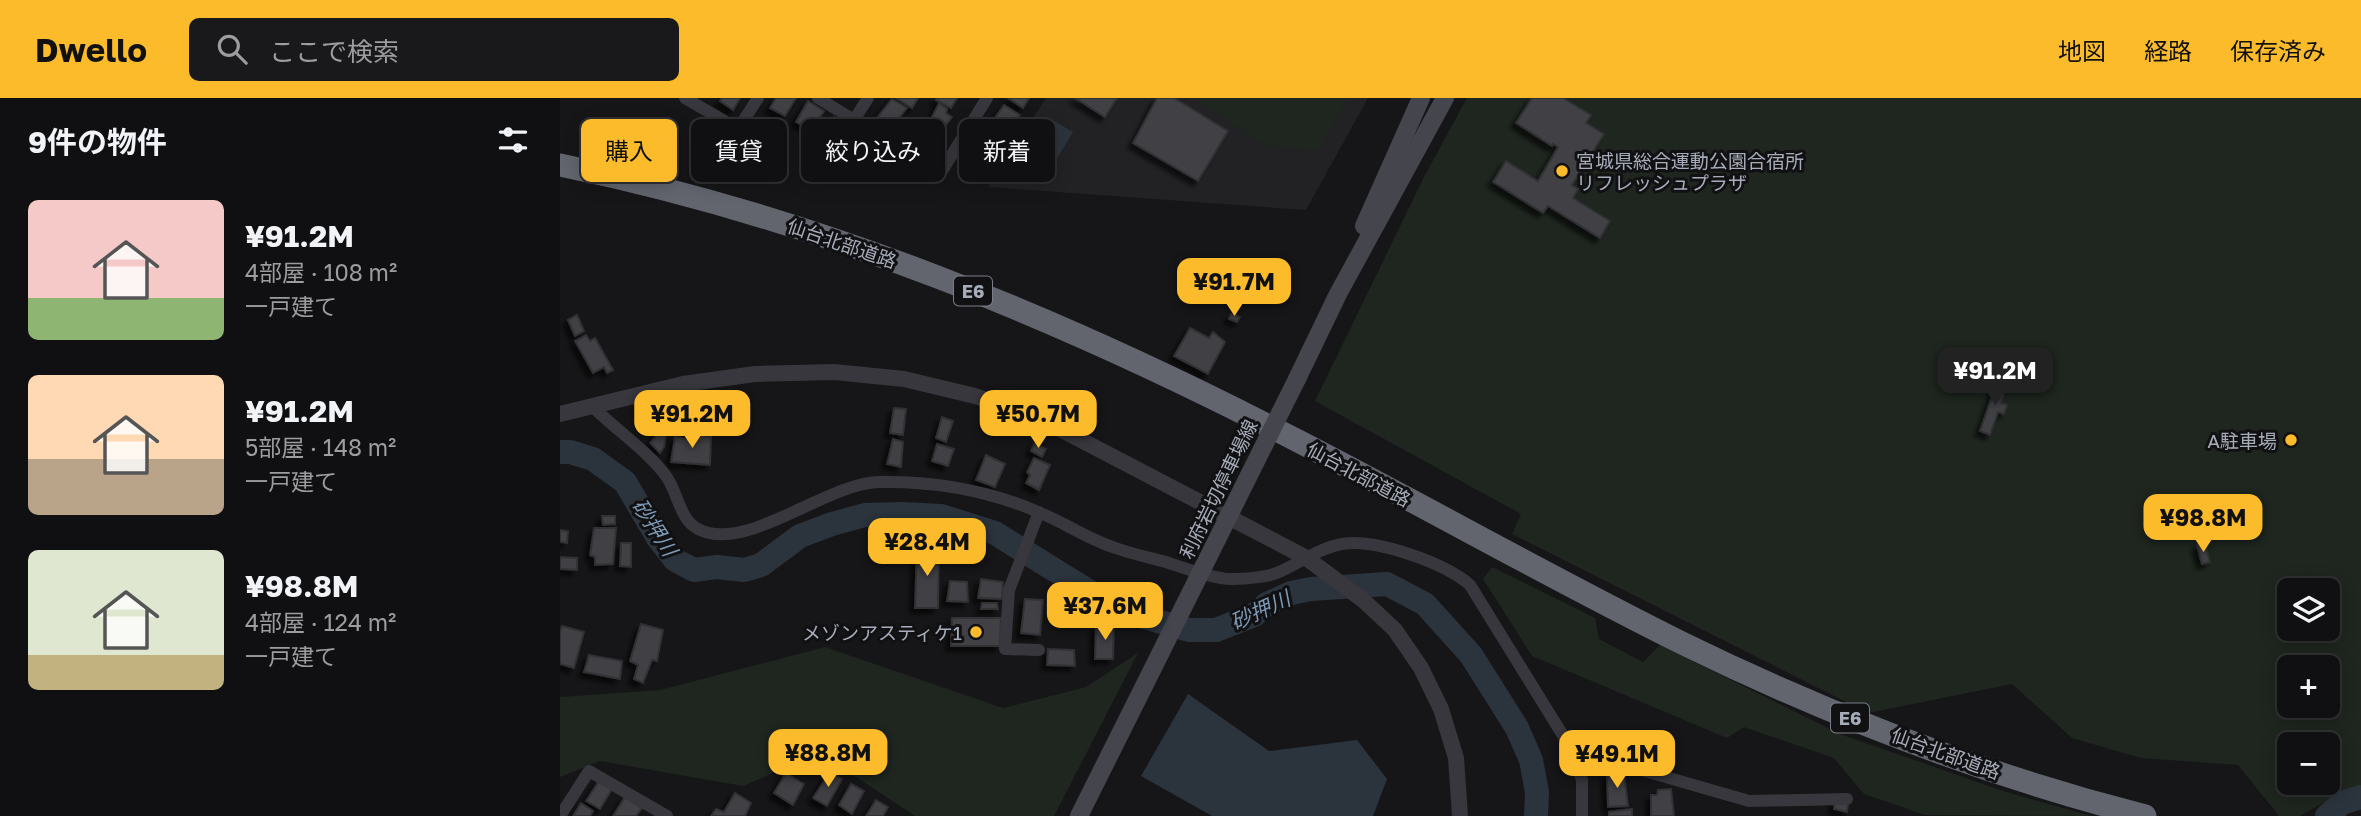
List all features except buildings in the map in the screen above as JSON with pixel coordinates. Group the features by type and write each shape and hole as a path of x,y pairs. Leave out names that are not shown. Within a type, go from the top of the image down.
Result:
{"highway":[{"name":"仙台北部道路","path":"560,165 722,204 828,237 944,279 1046,321 1301,442 1686,645 1830,710 1972,764 2083,800 2145,816"}],"main road":[{"name":"利府岩切停車場線","path":"1338,294 1354,246 1421,98"},
{"name":"利府岩切停車場線","path":"1079,816 1338,294 1445,98"}],"street":[{"path":"685,98 738,129 758,98"},
{"path":"818,98 852,119"},
{"path":"855,119 868,98"},
{"path":"945,166 987,98"},
{"path":"560,414 683,384 755,374 834,372 904,379 975,396 1035,416 1311,561 1363,600 1395,630 1421,668 1441,709 1456,758 1460,816"},
{"path":"593,407 656,463 677,494 688,521 699,530 744,533 834,492 874,482 953,486 994,496 1039,512 1110,546 1231,579 1277,573 1311,561 1343,543 1383,547 1437,563 1470,584 1572,750 1581,780 1582,816"},
{"path":"1039,512 1018,564 1007,604 1005,649 1039,650"},
{"path":"1572,750 1749,801 1847,799"},
{"path":"560,816 589,771 667,816"}],"shaded area":[{"path":"1046,98 1368,98 1306,210 988,187 991,182 1055,182 1055,119 1032,119"},
{"path":"1193,98 1348,98 1319,150 1267,146"},
{"path":"1467,98 2361,98 2361,787 2340,794 2340,732 2277,732 2277,795 2337,795 2300,816 2279,816 2238,765 2141,758 2072,738 2012,684 1868,713 1512,534 1521,514 1315,401 1424,177"},
{"path":"1055,121 1073,132 1055,162"},
{"path":"1492,567 1595,618 1599,639 1643,662 1660,645 1840,734 2003,791 2092,816 1925,815 1864,794 1834,758 1744,727 1727,738 1532,656 1483,579"},
{"path":"825,647 1003,708 1086,687 1138,653 1054,816 915,816 820,753 743,786 600,761 560,777 560,697 660,690"},
{"path":"1188,694 1269,751 1357,740 1387,779 1373,816 1212,816 1141,776"}],"waterway":[{"name":"砂押川","path":"560,452 593,459 625,482 658,538 675,560 694,570 717,567 744,570 761,565 800,536 832,524 865,515 902,514 941,516 995,533 1119,610 1189,630 1216,630 1254,615 1267,604 1291,593 1311,589 1387,584 1425,604 1471,655 1517,728 1531,760 1537,792 1536,816"},
{"name":"砂押川","path":"2327,816 2342,803 2361,797"}],"place":[{"name":"宮城県総合運動公園合宿所 リフレッシュプラザ","path":"1562,171"},
{"name":"A駐車場","path":"2291,440"},
{"name":"メゾンアスティケ1","path":"976,632"}]}
